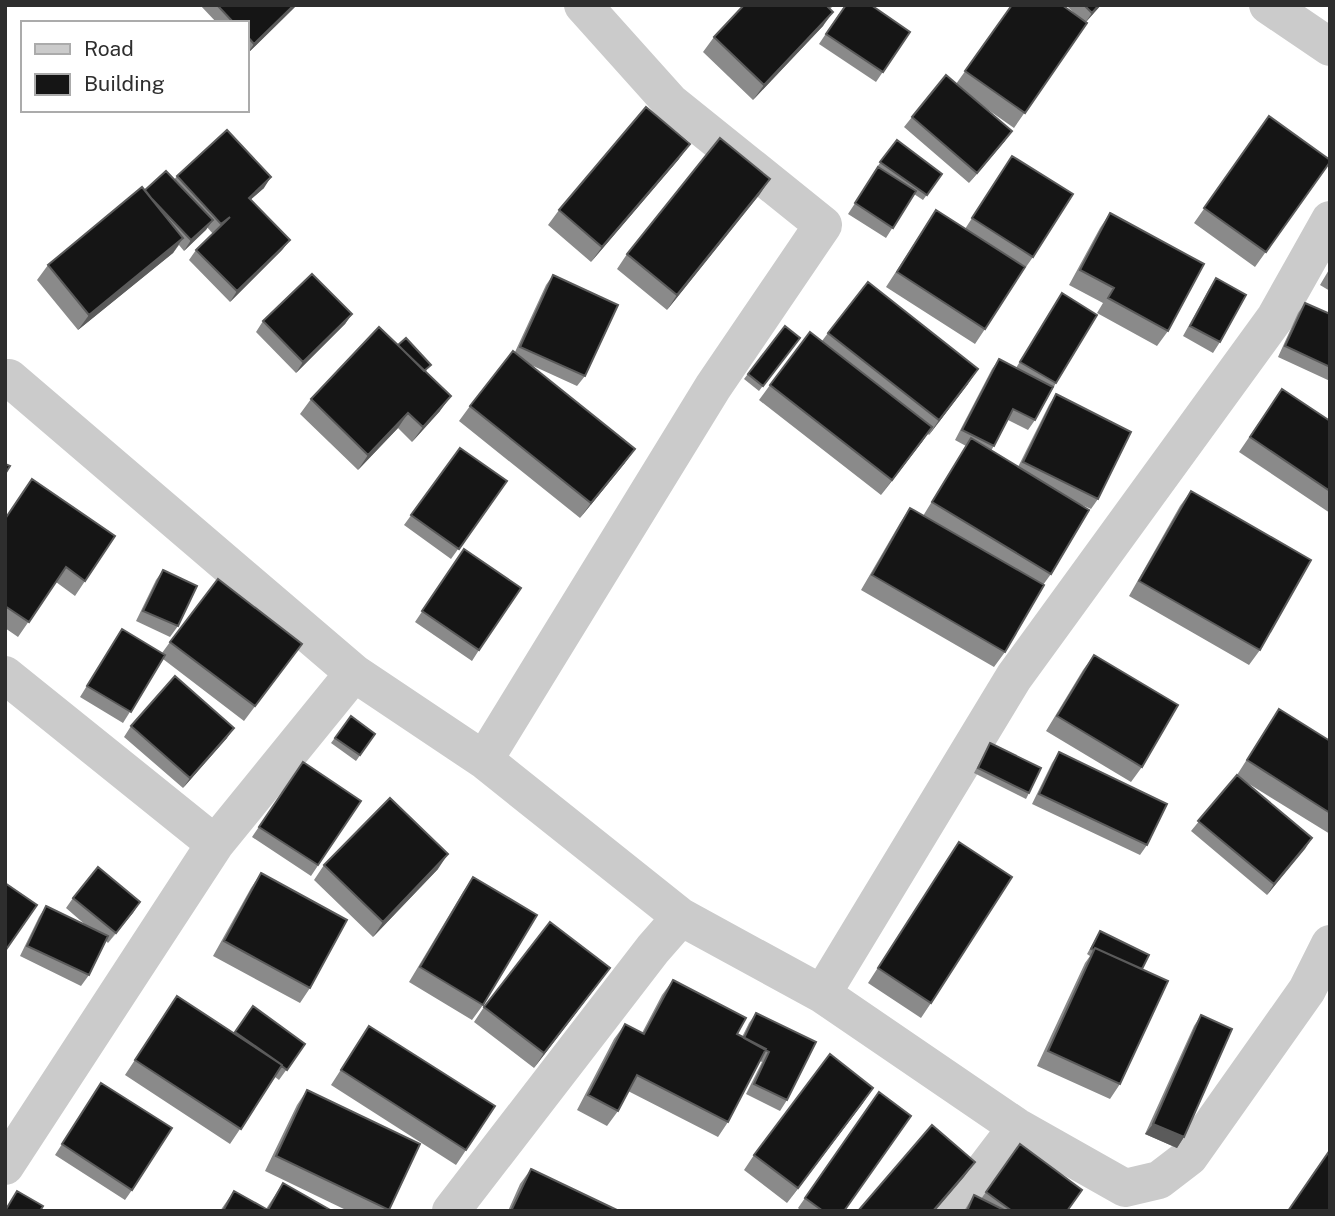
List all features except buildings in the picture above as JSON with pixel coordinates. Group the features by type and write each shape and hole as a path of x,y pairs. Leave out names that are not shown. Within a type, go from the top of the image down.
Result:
{"street":[{"path":"484,760 713,387 823,225 670,102 583,5"},
{"path":"1268,5 1330,47"},
{"path":"822,994 1014,677 1275,318 1330,220"},
{"path":"9,378 354,673 484,760 681,917 822,994 1121,1199 1159,1180 1189,1157 1319,998 1330,944"},
{"path":"5,1166 215,844 354,673"},
{"path":"5,675 215,844"},
{"path":"451,1211 653,949 681,917"},
{"path":"953,1211 1017,1127"}]}
